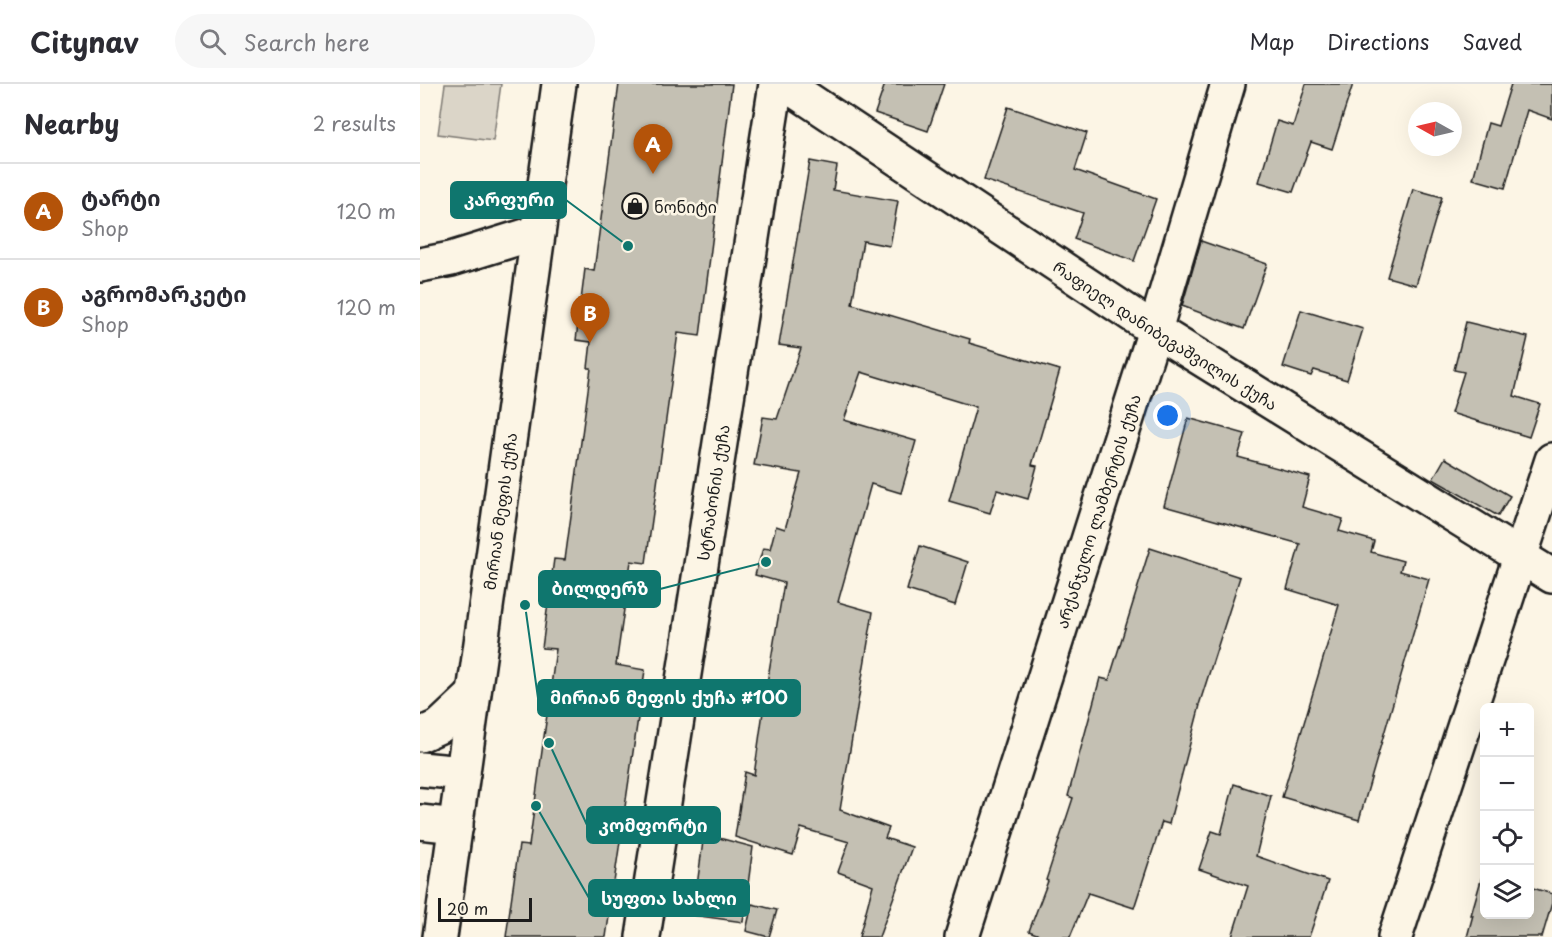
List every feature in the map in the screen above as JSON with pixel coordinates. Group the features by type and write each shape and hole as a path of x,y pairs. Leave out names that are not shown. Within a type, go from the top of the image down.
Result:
{"street":[{"name":"მირიან მეფის ქუჩა","path":"440,937 559,84"},
{"name":"სტრაბონის ქუჩა","path":"643,937 776,84"},
{"name":"რაფიელ დანიბეგაშვილის ქუჩა","path":"784,84 1155,330 1552,576"},
{"name":"არქანჯელო ლამბერტის ქუჩა","path":"962,937 1155,330 1228,84"},
{"path":"420,265 451,259 538,232"},
{"path":"1395,937 1552,460"},
{"path":"420,735 440,726 473,695"},
{"path":"420,769 463,773"},
{"path":"420,822 456,826"}],"shaded area":[{"path":"445,84 501,84 493,141 438,134"}],"building":[{"path":"619,84 732,84 700,336 678,333 646,563 631,561 616,665 645,670 606,937 506,937 519,845 529,846 556,649 542,648 554,559 565,560 591,368 588,368 591,342 576,340 585,269 594,271"},
{"path":"885,84 944,84 928,131 875,113"},
{"path":"1306,84 1353,84 1332,149 1311,142 1293,192 1259,182 1277,121 1293,126"},
{"path":"1511,84 1552,84 1552,119 1527,110 1505,188 1473,179 1488,123 1498,126"},
{"path":"1008,107 1087,133 1075,170 1156,199 1134,261 1074,239 1083,213 984,180"},
{"path":"810,161 837,166 833,190 898,201 890,246 863,241 852,304 970,339 969,343 1060,370 1032,465 1037,466 1028,499 997,490 990,513 949,501 976,407 861,372 844,420 916,441 901,493 871,484 838,602 873,612 840,810 889,828 885,838 912,847 879,937 859,937 873,885 838,872 849,842 801,828 793,855 735,837 745,772 754,775 784,583 755,575 763,548 770,549 776,526 785,529 801,473 754,465 763,417 777,419 801,348 779,345"},
{"path":"1413,189 1442,197 1416,285 1387,277"},
{"path":"1201,241 1267,264 1244,329 1182,306"},
{"path":"1301,310 1363,329 1347,380 1314,370 1311,376 1283,367"},
{"path":"1466,322 1528,337 1514,396 1540,404 1529,437 1451,413 1464,372 1454,370"},
{"path":"1188,418 1245,434 1238,457 1310,477 1302,507 1343,519 1339,531 1374,541 1371,552 1403,561 1400,571 1429,579 1359,820 1282,797 1339,605 1287,589 1300,544 1164,506"},
{"path":"1445,458 1510,496 1498,516 1433,479"},
{"path":"920,546 968,562 955,605 907,590"},
{"path":"1150,548 1240,577 1199,705 1169,824 1162,822 1134,908 1088,893 1070,937 1044,937 1029,931 1048,881 1046,880 1073,798 1068,796 1100,678 1109,680"},
{"path":"1234,784 1271,796 1256,856 1328,881 1309,937 1232,937 1248,886 1199,869 1212,831 1221,834"},
{"path":"704,834 753,847 743,922 693,915"},
{"path":"1480,884 1480,919 1534,919 1534,888 1552,894 1552,903 1542,937 1467,937 1473,915 1471,915"},
{"path":"752,904 777,910 769,937 746,931"}],"place":[{"name":"ტარტი","path":"653,174"},
{"name":"ნონიტი","path":"635,206"},
{"name":"კარფური","path":"628,246"},
{"name":"აგრომარკეტი","path":"590,343"},
{"name":"ბილდერზ","path":"766,562"},
{"name":"მირიან მეფის ქუჩა #100","path":"525,605"},
{"name":"კომფორტი","path":"549,743"},
{"name":"სუფთა სახლი","path":"536,806"}]}
